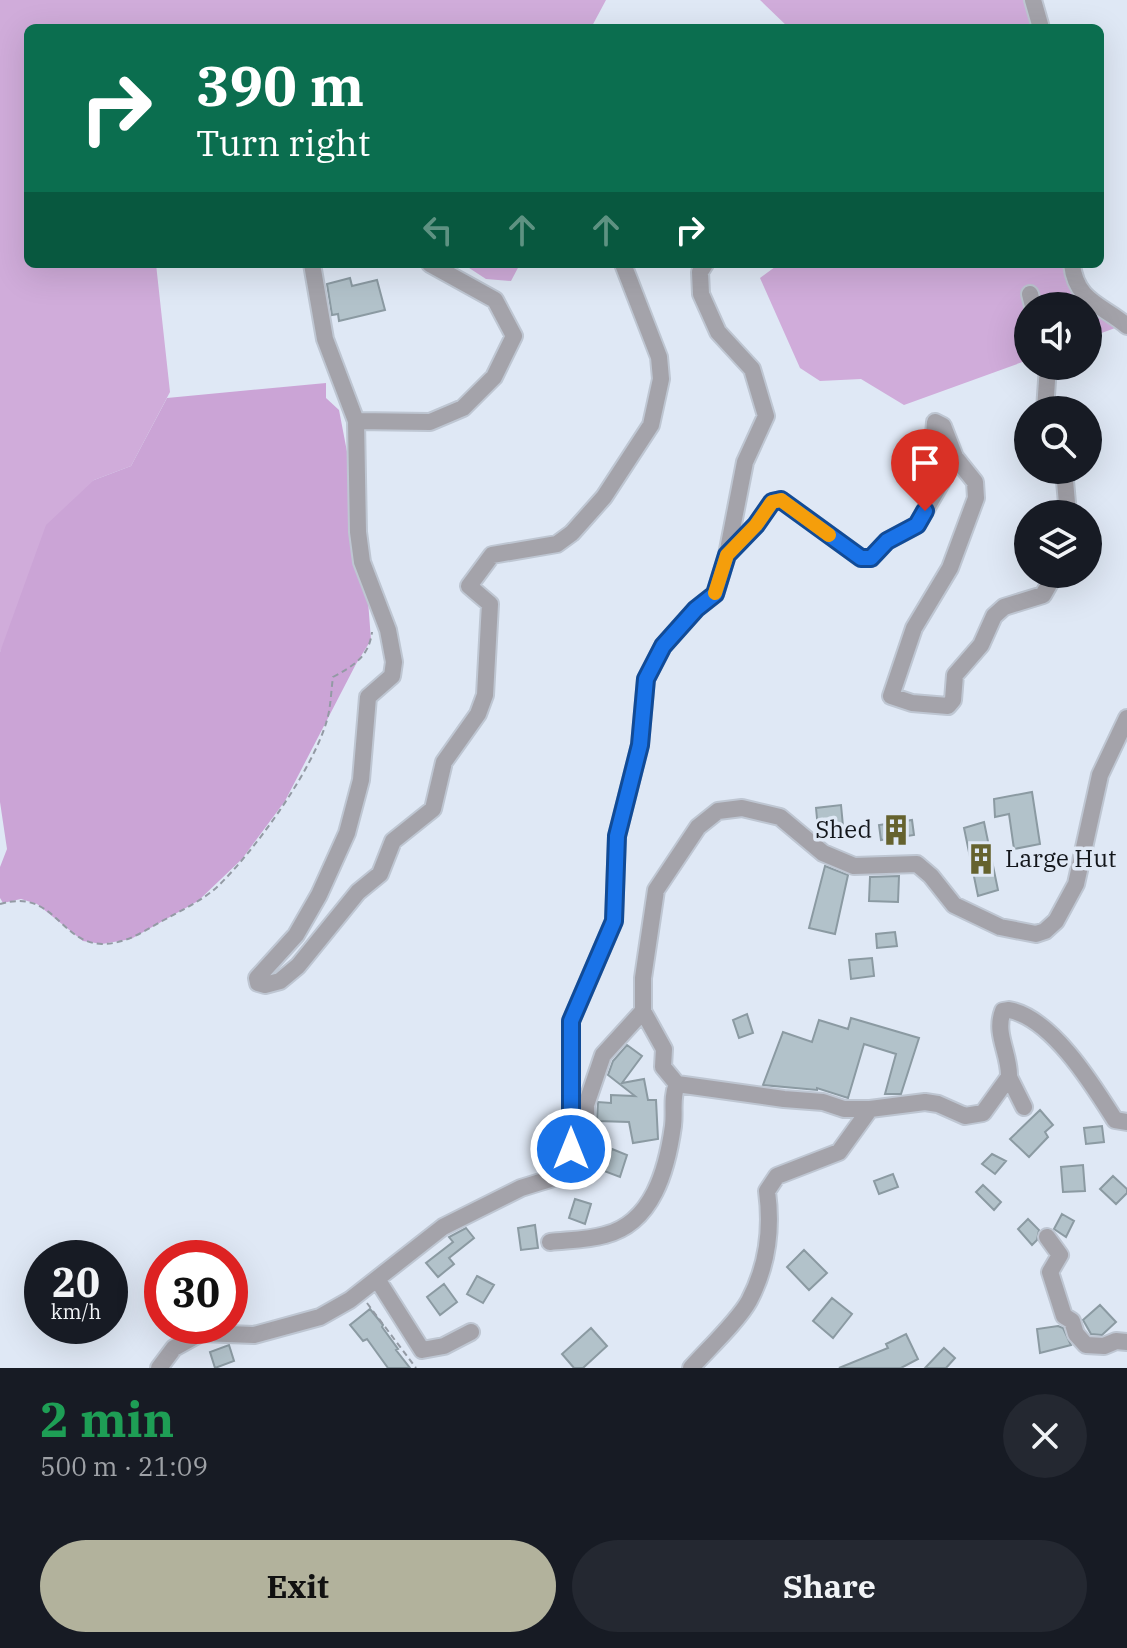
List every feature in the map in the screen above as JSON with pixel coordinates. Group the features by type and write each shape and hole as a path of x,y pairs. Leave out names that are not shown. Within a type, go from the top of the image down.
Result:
{"street":[{"path":"1033,0 1040,24"},
{"path":"313,268 325,339 356,421 358,532 362,562 388,630 394,662 392,676 368,697 361,780 347,833 319,895 296,935 257,978 258,983 265,985 280,981 298,966 358,892 380,874 393,841 433,809 444,762 478,714 485,695 490,604 469,586 492,555 557,544 572,533 604,497 651,425 661,379 659,357 625,268"},
{"path":"356,421 430,422 463,408 494,377 514,336 495,300 437,268"},
{"path":"576,1171 571,1149 571,1021 614,921 617,836 640,745 646,679 663,646 696,609 715,594 727,555 745,462 766,416 752,369 718,332 705,305 701,294 702,268"},
{"path":"1073,268 1078,287 1098,308 1127,326"},
{"path":"727,555 756,525 772,502 781,500 861,558 871,558 887,541 917,525 942,481 944,464 934,435 935,422 943,426 955,457 975,482 976,498 950,568 914,628 891,696 912,703 948,706 953,700 955,675 981,645 994,616 1004,607 1043,595 1047,588"},
{"path":"1127,718 1100,775 1076,884 1056,921 1045,931 1036,934 1000,927 954,905 917,864 854,866 823,853 780,817 742,808 718,811 698,827 656,890 643,978 643,1011 664,1049 663,1067 677,1084 823,1102 844,1109 925,1102 938,1104 965,1116 983,1113 1009,1077 1010,1067 1000,1032 1003,1011 1009,1010 1035,1023 1064,1048 1089,1079 1115,1120 1127,1122"},
{"path":"159,1368 174,1348 201,1333 254,1335 320,1317 359,1293 443,1227 521,1188 576,1171 585,1165 586,1105 603,1055 643,1011"},
{"path":"1009,1077 1024,1107"},
{"path":"550,1242 608,1235 641,1215 654,1196 662,1175 674,1122 672,1095 677,1084"},
{"path":"691,1368 748,1302 767,1252 770,1210 767,1191 772,1183 777,1176 839,1152 870,1109"},
{"path":"1047,1237 1060,1255 1050,1272 1055,1292 1064,1316 1072,1321 1076,1334 1086,1345 1127,1342"},
{"path":"377,1279 422,1350 444,1346 471,1332"}],"path":[{"path":"0,904 21,899 37,904 83,941 102,944 131,939 216,888 285,801 313,754 328,719 333,677 356,664 367,652 373,627"},
{"path":"359,1293 416,1368"}],"shaded area":[{"path":"0,0 606,0 593,24 24,24 24,268 156,268 170,392 131,466 94,480 0,652"},
{"path":"760,0 1033,0 1040,24 785,24"},
{"path":"469,268 518,268 511,281 486,279"},
{"path":"774,268 1073,268 1078,287 1084,292 1014,292 1014,365 904,405 861,379 820,381 800,368 760,278"},
{"path":"1102,306 1126,324 1102,333"},
{"path":"326,383 326,398 339,410 363,535 371,640 285,801 242,859 198,901 131,939 102,944 83,941 37,904 21,899 3,903 0,898 0,867 7,849 0,802 0,652 46,525 94,480 131,466 167,398"}],"building":[{"path":"350,278 352,286 377,280 385,310 339,321 338,314 332,315 327,284"},
{"path":"1032,792 1040,844 1014,849 1009,814 995,817 994,799"},
{"path":"841,805 843,826 818,829 816,808"},
{"name":"Shed","path":"912,820 914,835 881,840 879,825"},
{"name":"Large Hut","path":"984,822 998,890 978,896 964,828"},
{"path":"825,866 848,875 835,934 809,928"},
{"path":"899,876 898,902 869,901 870,877"},
{"path":"895,932 897,946 877,948 876,934"},
{"path":"872,958 874,976 851,979 849,960"},
{"path":"747,1014 753,1033 739,1038 733,1020"},
{"path":"851,1018 919,1038 901,1094 885,1094 896,1054 864,1044 848,1098 817,1088 763,1085 783,1032 812,1042 819,1020 848,1029"},
{"path":"627,1045 642,1056 622,1083 644,1079 648,1100 656,1100 658,1139 633,1143 629,1122 597,1121 598,1102 611,1103 611,1095 635,1096 608,1075 613,1061"},
{"path":"1040,1110 1053,1125 1045,1132 1048,1137 1029,1157 1010,1139"},
{"path":"1102,1126 1104,1142 1086,1144 1084,1128"},
{"path":"612,1149 627,1155 620,1177 604,1171"},
{"path":"992,1154 1006,1161 995,1174 982,1164"},
{"path":"1083,1165 1085,1191 1063,1192 1061,1167"},
{"path":"893,1174 898,1187 879,1194 874,1181"},
{"path":"1113,1176 1127,1189 1116,1204 1100,1189"},
{"path":"983,1185 1001,1202 994,1210 976,1192"},
{"path":"575,1199 591,1204 585,1224 569,1218"},
{"path":"1062,1214 1074,1221 1066,1237 1054,1229"},
{"path":"1028,1219 1039,1230 1037,1240 1032,1245 1018,1229"},
{"path":"535,1225 538,1248 521,1250 518,1228"},
{"path":"466,1228 474,1238 449,1258 454,1264 438,1277 426,1263 453,1242 449,1237"},
{"path":"804,1250 827,1273 809,1290 787,1267"},
{"path":"477,1276 494,1285 483,1303 467,1294"},
{"path":"444,1284 457,1302 440,1315 427,1297"},
{"path":"832,1298 852,1314 833,1338 813,1321"},
{"path":"1100,1305 1116,1322 1102,1335 1091,1334 1083,1320"},
{"path":"370,1309 410,1368 388,1368 367,1339 363,1341 350,1325"},
{"path":"591,1328 607,1346 583,1368 574,1368 562,1354"},
{"path":"1063,1328 1071,1345 1040,1353 1037,1329"},
{"path":"906,1334 918,1359 901,1368 839,1368 888,1348 886,1344"},
{"path":"229,1345 234,1361 215,1368 210,1352"},
{"path":"944,1348 955,1358 946,1368 925,1368"}],"slow traffic":[{"path":"715,593 727,555 756,525 772,502 781,500 829,535"}],"place":[{"name":"Shed","path":"896,830"},
{"name":"Large Hut","path":"981,859"}],"route":[{"path":"571,1149 571,1021 614,921 617,836 640,745 646,679 663,646 696,609 715,594 727,555 756,525 772,502 781,500 861,558 871,558 887,541 917,525 925,511"}]}
